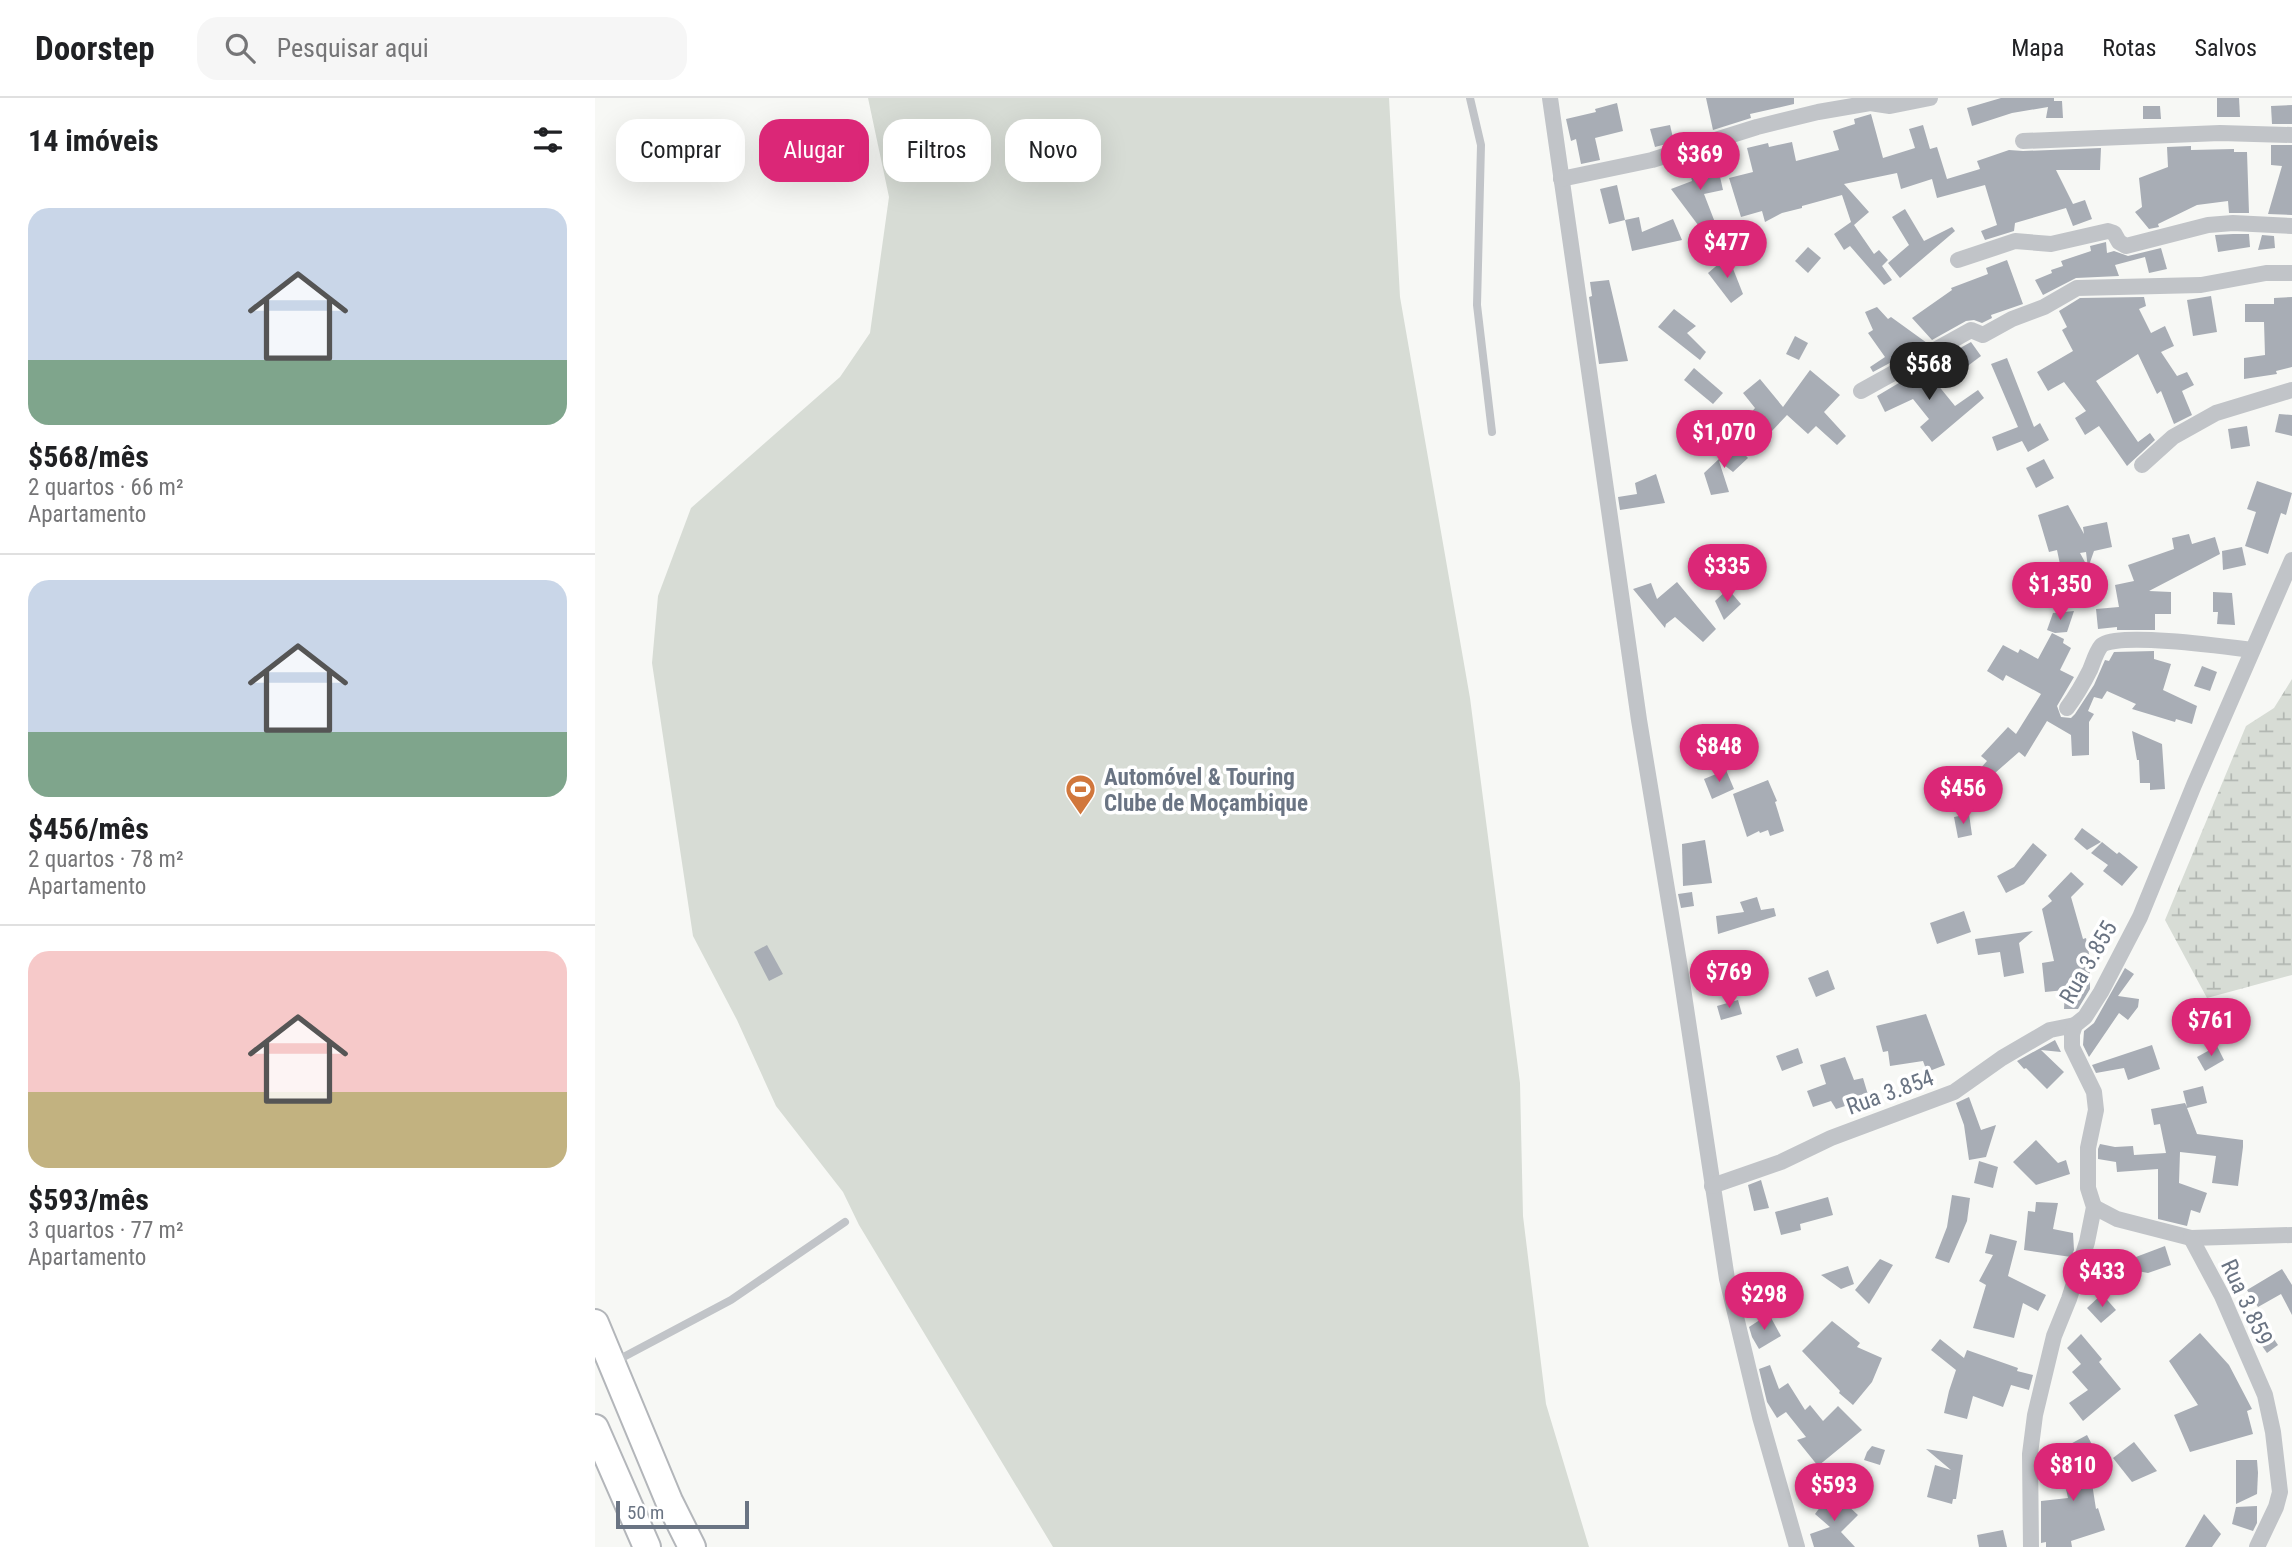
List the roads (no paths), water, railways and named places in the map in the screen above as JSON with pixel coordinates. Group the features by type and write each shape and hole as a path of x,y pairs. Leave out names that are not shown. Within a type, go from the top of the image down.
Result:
{"main road":[{"path":"595,1323 692,1547"},
{"path":"595,1428 647,1547"}],"street":[{"path":"1550,98 1637,708 1727,1279 1763,1428 1797,1547"},
{"path":"1561,179 1652,160 1757,127 1818,112 1870,103 1890,106 1930,98"},
{"path":"2023,141 2220,133 2292,135"},
{"path":"1958,260 2015,241 2051,244 2108,231 2114,233 2119,242 2126,246 2208,225 2233,223 2292,226"},
{"path":"1861,391 1971,330 1983,335 2012,319 2044,307 2077,288 2201,285 2266,272 2292,272"},
{"path":"2142,465 2173,437 2216,413 2292,390"},
{"name":"Rua 3.855","path":"2094,1207 2088,1188 2088,1148 2096,1111 2094,1091 2072,1047 2075,1026 2085,1017 2101,992 2140,917 2292,560"},
{"path":"2067,708 2100,648 2106,642 2160,640 2252,650"},
{"name":"Rua 3.854","path":"1712,1186 1781,1162 1831,1138 1954,1092 2002,1058 2050,1030 2075,1026"},
{"path":"2031,1547 2030,1454 2035,1415 2054,1336 2084,1254 2094,1207 2117,1219 2191,1238 2292,1235"},
{"name":"Rua 3.859","path":"2191,1238 2222,1296 2265,1395 2273,1432 2280,1492 2257,1547"}],"lane":[{"path":"1470,98 1481,145 1478,305 1492,432"},
{"path":"611,1364 731,1300 845,1222"}],"place":[{"name":"Automóvel & Touring Clube de Moçambique","path":"1081,817"}]}
